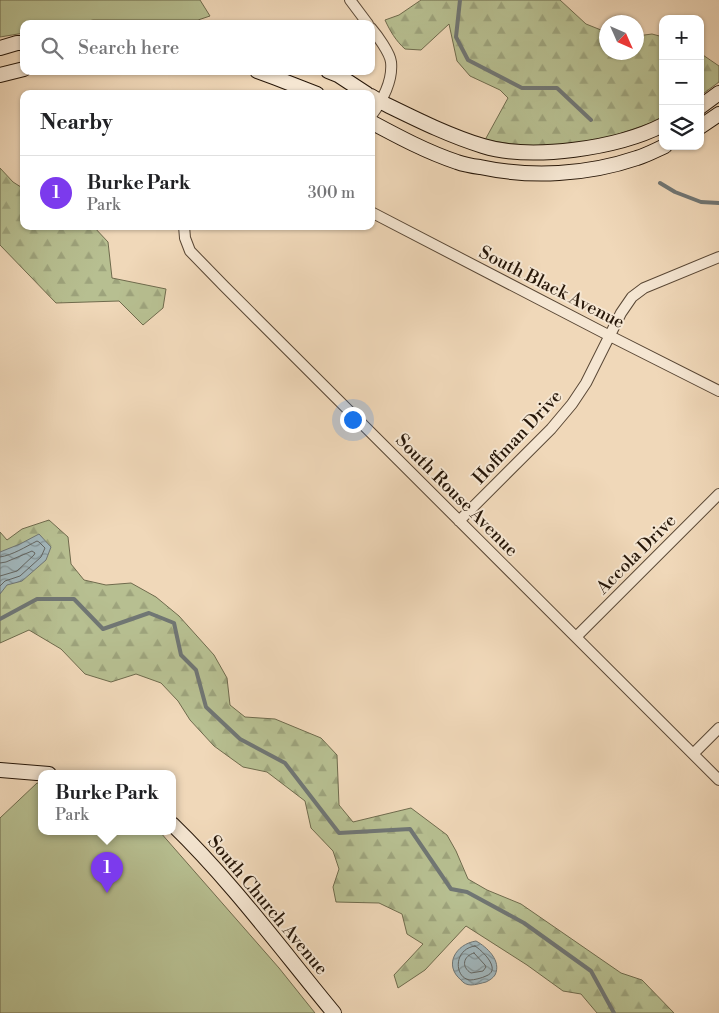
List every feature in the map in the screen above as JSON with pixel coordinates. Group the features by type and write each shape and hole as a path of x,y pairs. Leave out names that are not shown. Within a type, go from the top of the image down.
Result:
{"main road":[{"path":"0,48 20,43"},
{"path":"0,75 20,70"},
{"path":"268,75 307,90"},
{"path":"338,75 361,90"},
{"path":"703,105 719,92"},
{"path":"376,99 446,133 485,147 519,153 597,147 659,128"},
{"path":"704,124 719,114"},
{"path":"375,124 430,152 459,163 522,174 547,174 610,166 637,158 659,149"},
{"path":"0,770 38,773"},
{"name":"South Church Avenue","path":"176,828 229,883 334,1013"}],"street":[{"path":"350,0 365,20"},
{"path":"375,34 391,60 390,79 376,99"},
{"name":"South Black Avenue","path":"375,214 719,391"},
{"name":"South Rouse Avenue","path":"184,230 190,251 224,286 719,780"},
{"name":"Hoffman Drive","path":"459,521 551,429 572,404 586,384 621,313 632,298 644,288 719,257"},
{"name":"Accola Drive","path":"576,637 719,494"},
{"path":"693,754 719,728"}],"green space":[{"path":"0,0 200,0 210,16 198,20 20,20 20,34 0,37"},
{"path":"421,0 560,0 586,24 599,29 599,60 644,60 644,35 652,34 659,36 659,120 598,141 533,147 485,140 508,98 500,90 470,76 457,61 449,24 421,50 405,49 394,36 385,20 399,15"},
{"path":"704,56 719,66 719,82 704,93"},
{"path":"0,168 20,186 20,230 97,230 108,242 112,278 166,289 163,308 143,325 119,301 56,303 0,245"},
{"path":"49,520 68,537 71,564 84,580 106,585 131,583 156,597 179,616 214,655 227,678 230,705 245,717 275,719 321,738 337,755 339,805 353,822 411,808 447,835 468,879 487,890 521,904 621,973 642,980 674,1013 597,1013 581,994 563,991 527,965 466,926 425,970 398,988 394,975 423,944 407,934 402,914 379,903 336,902 333,887 339,869 333,851 311,828 305,801 267,772 243,767 214,746 190,720 178,701 161,683 136,674 111,682 85,674 61,649 29,630 0,643 0,532 7,540 22,529"},
{"path":"37,783 38,835 163,835 279,968 315,1013 0,1013 0,818"}],"water":[{"path":"39,534 51,547 46,560 22,581 7,585 0,594 0,552"},
{"path":"476,941 492,955 497,965 497,970 491,979 470,985 463,982 456,974 453,962 454,956 463,946"}],"waterway":[{"path":"460,0 456,37 468,60 522,88 557,88 591,120"},
{"path":"660,183 675,192 701,202 719,203"},
{"path":"0,619 37,599 74,599 103,629 149,613 174,623 181,655 196,670 206,707 240,739 285,763 339,833 410,829 451,889 467,892 524,923 591,971 614,1013"}],"place":[{"name":"Burke Park","path":"107,893"}]}
